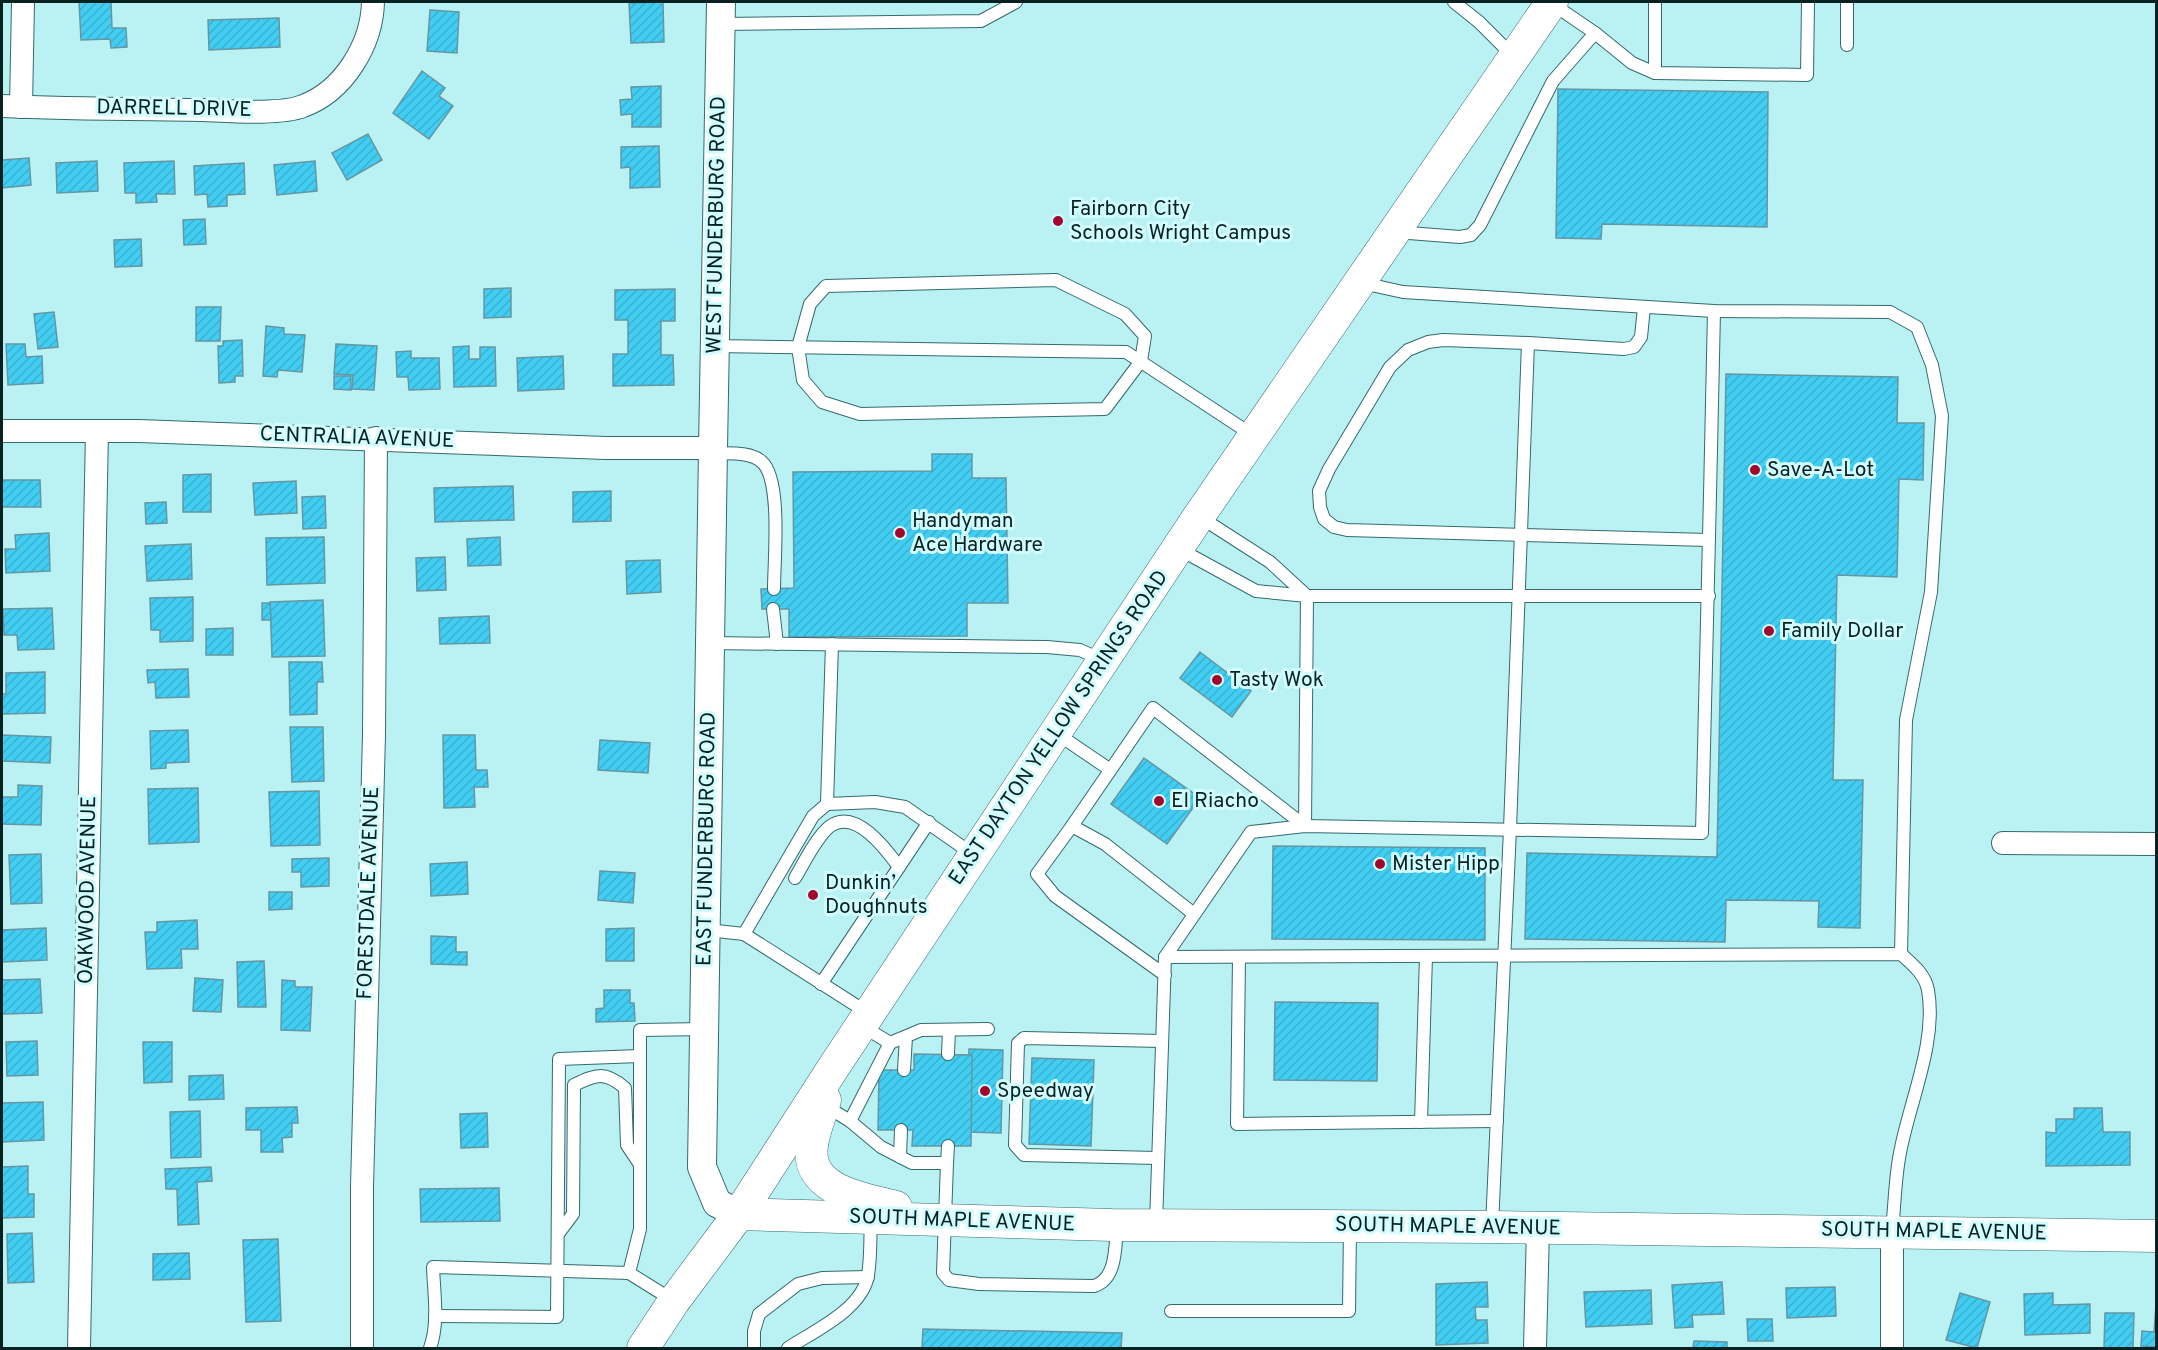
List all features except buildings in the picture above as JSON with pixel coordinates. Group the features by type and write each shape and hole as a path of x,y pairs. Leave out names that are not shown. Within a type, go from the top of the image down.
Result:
{"main road":[{"name":"EAST DAYTON YELLOW SPRINGS ROAD","path":"643,1348 674,1301 739,1215 835,1065 1199,516 1551,2"},
{"path":"835,1065 812,1144 816,1169 829,1185 842,1192 946,1221"},
{"name":"SOUTH MAPLE AVENUE","path":"739,1215 1118,1225 1538,1227 2157,1236"}],"street":[{"path":"11,107 23,2"},
{"name":"DARRELL DRIVE","path":"11,107 288,110 312,103 338,82 356,60 370,29 373,2"},
{"name":"WEST FUNDERBURG ROAD","path":"712,450 721,13"},
{"name":"CENTRALIA AVENUE","path":"2,431 376,438 712,450"},
{"name":"OAKWOOD AVENUE","path":"79,1348 97,431"},
{"name":"FORESTDALE AVENUE","path":"362,1348 362,1164 374,735 376,438"},
{"name":"EAST FUNDERBURG ROAD","path":"712,450 702,1167 717,1203 739,1215"},
{"path":"2003,843 2157,844"},
{"path":"1535,1348 1538,1227"},
{"path":"1892,1232 1892,1348"}],"lane":[{"path":"721,13 981,21 1016,2"},
{"path":"1454,2 1479,22 1513,56"},
{"path":"1551,2 1632,63 1655,73 1807,75 1808,2"},
{"path":"1655,2 1655,73"},
{"path":"1847,2 1847,45"},
{"path":"1392,232 1460,237 1471,235 1480,225 1553,81 1595,33"},
{"path":"1366,270 1403,292 1714,310 1890,312 1917,327 1932,365 1942,416 1931,591 1906,720 1901,954"},
{"path":"1056,280 1125,314 1145,336 1141,361 1105,409 860,414 822,402 803,380 798,347 810,304 826,286 1056,280"},
{"path":"1644,306 1641,337 1634,347 1624,349 1443,340 1428,342 1408,350 1390,367 1329,469 1319,491 1320,507 1324,519 1334,527 1341,528 1708,540"},
{"path":"1156,1225 1165,957 1251,832 1305,826 1702,832 1714,310"},
{"path":"1492,1227 1505,956 1528,343"},
{"path":"714,346 1126,352 1255,436"},
{"path":"712,450 748,455 762,462 773,480 774,589"},
{"path":"1199,516 1270,562 1307,596 1305,826"},
{"path":"1178,548 1256,591 1307,596 1709,596"},
{"path":"773,609 777,644"},
{"path":"710,643 1047,647 1080,650 1104,660"},
{"path":"827,804 832,644"},
{"path":"1165,975 1055,896 1037,874 1152,708 1305,826"},
{"path":"1056,733 1109,769"},
{"path":"744,934 813,816 827,804 874,802 905,807 975,855"},
{"path":"821,984 929,822"},
{"path":"795,878 824,833 831,826 839,823 848,823 871,833 899,867"},
{"path":"1071,826 1105,844 1194,914"},
{"path":"706,930 744,934 821,984 890,1043"},
{"path":"1165,957 1901,954 1919,969 1928,987 1930,1021 1900,1149 1892,1232"},
{"path":"1421,1122 1426,956"},
{"path":"1239,957 1237,1124 1497,1121"},
{"path":"628,1273 640,1229 640,1030 705,1029"},
{"path":"850,1121 890,1043 921,1030 988,1029"},
{"path":"948,1054 949,1030"},
{"path":"904,1070 906,1037"},
{"path":"1158,1158 1024,1155 1015,1146 1018,1042 1024,1038 1162,1041"},
{"path":"435,1316 557,1317 559,1059 640,1056"},
{"path":"558,1233 573,1214 574,1085 593,1076 612,1077 625,1088 627,1145 640,1164"},
{"path":"823,1105 850,1121 881,1147 912,1163 947,1164"},
{"path":"900,1157 901,1130"},
{"path":"948,1146 944,1273 949,1280 979,1284 1094,1286 1103,1283 1112,1270 1118,1225"},
{"path":"788,1348 851,1306 862,1290 868,1277 871,1219"},
{"path":"1171,1311 1349,1311 1350,1226"},
{"path":"430,1348 434,1339 435,1316 433,1268 628,1273 674,1301"},
{"path":"754,1348 754,1331 759,1314 798,1284 822,1278 868,1277"}],"place":[{"name":"Fairborn City Schools Wright Campus","path":"1058,221"},
{"name":"Save-A-Lot","path":"1755,470"},
{"name":"Handyman Ace Hardware","path":"900,533"},
{"name":"Family Dollar","path":"1769,631"},
{"name":"Tasty Wok","path":"1217,680"},
{"name":"El Riacho","path":"1159,801"},
{"name":"Mister Hipp","path":"1380,864"},
{"name":"Dunkin’ Doughnuts","path":"813,895"},
{"name":"Speedway","path":"985,1091"}]}
